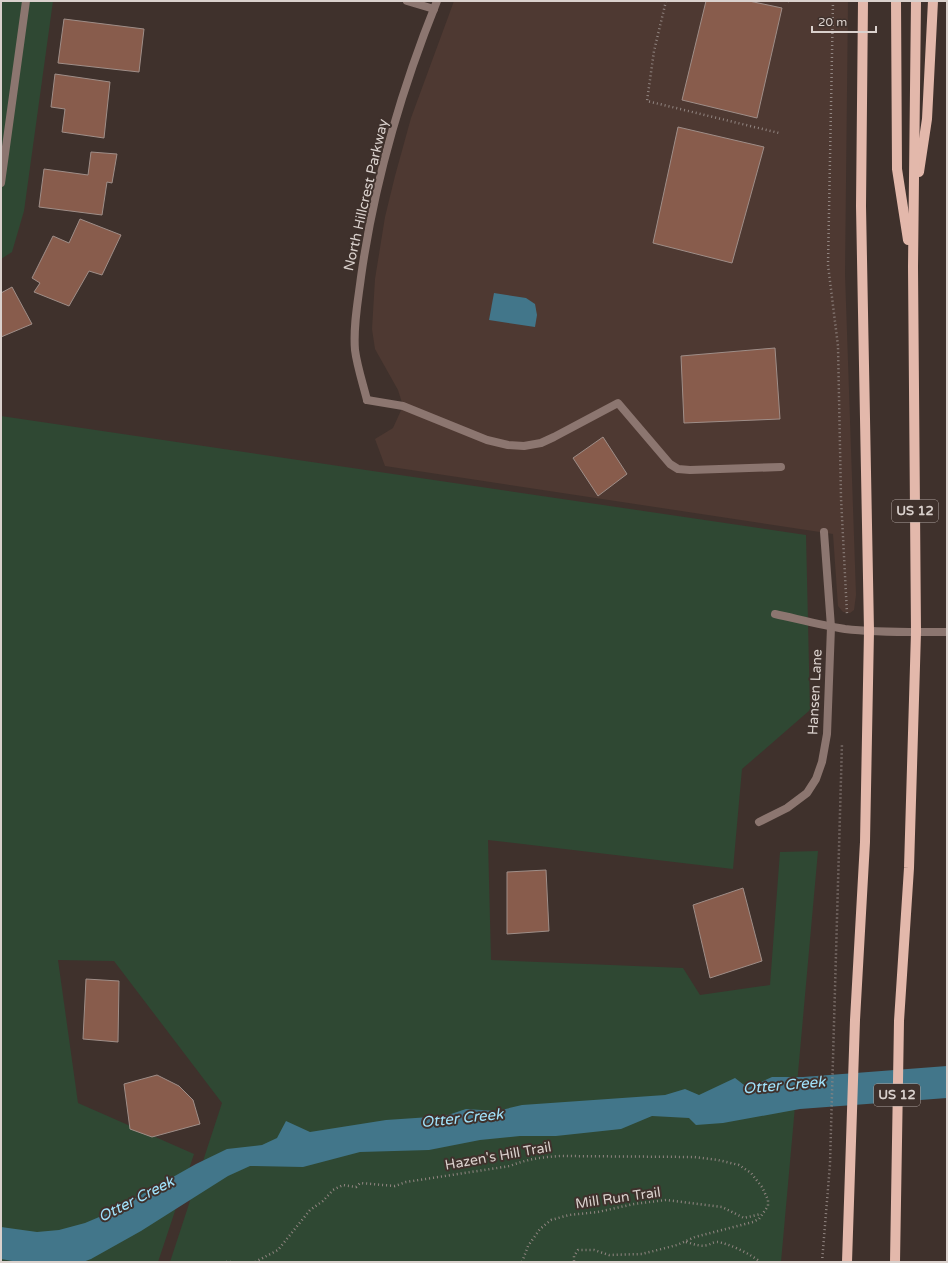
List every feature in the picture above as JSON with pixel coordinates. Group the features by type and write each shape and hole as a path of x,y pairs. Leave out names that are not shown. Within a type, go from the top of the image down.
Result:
{"main road":[{"path":"846,1262 855,1020 866,842 869,631 861,206 863,1"},
{"path":"896,1 897,169 913,268"},
{"name":"US 12","path":"895,1262 899,1021 909,868 916,632 913,268 916,1"},
{"path":"914,204 927,120 933,1"}],"street":[{"path":"1,183 26,1"},
{"path":"407,1 434,9"},
{"name":"North Hillcrest Parkway","path":"437,1 407,84 388,147 365,246 356,316 355,350 367,400 403,406 486,440 508,445 524,446 554,437 618,403 670,464 678,469 690,470 781,467"},
{"name":"Hansen Lane","path":"759,822 787,808 806,793 816,779 822,762 827,734 831,627 824,532"},
{"path":"775,614 846,629 869,631 947,632"}],"path":[{"path":"666,1 654,50 646,101 779,133"},
{"path":"833,1 828,265 838,346 841,498 847,607 846,629"},
{"path":"822,1262 826,1235 830,1164 842,737"},
{"name":"Hazen's Hill Trail","path":"255,1262 278,1250 310,1210 323,1201 333,1190 343,1185 356,1187 360,1183 395,1186 406,1182 510,1166 526,1160 544,1157 694,1157 718,1160 739,1165 751,1172 762,1187 768,1200 768,1206 761,1214"},
{"name":"Mill Run Trail","path":"522,1262 528,1246 540,1229 551,1220 569,1215 598,1212 666,1200 722,1208 744,1218 761,1214"},
{"path":"574,1262 574,1256 578,1250 594,1250 609,1255 642,1254 695,1237 753,1222 759,1219 761,1214"},
{"path":"686,1241 699,1246 708,1245 715,1242 724,1243 760,1262"},
{"path":"226,1262 231,1262"}],"shaded area":[{"path":"454,1 848,1 845,274 856,595 854,610 850,613 843,612 838,606 833,534 385,466 375,439 393,428 403,406 398,390 375,349 372,329 375,279 385,217 411,118"}],"green space":[{"path":"1,1 53,1 24,211 12,252 1,259"},
{"path":"1,416 806,535 810,710 742,769 733,869 488,840 491,960 683,968 700,995 770,985 780,852 818,851 781,1262 170,1262 222,1103 114,961 58,960 78,1103 194,1154 158,1262 1,1262"}],"water":[{"path":"494,293 526,298 535,304 537,315 535,327 489,320"},
{"name":"Otter Creek","path":"947,1066 947,1098 800,1109 723,1123 696,1125 689,1118 652,1116 621,1129 556,1136 520,1136 480,1140 429,1150 360,1152 303,1167 250,1166 228,1176 141,1231 83,1262 18,1262 1,1259 1,1227 37,1232 59,1230 85,1223 111,1212 196,1164 227,1149 262,1145 277,1138 286,1121 310,1132 386,1120 445,1116 466,1109 497,1111 522,1105 665,1095 685,1089 699,1095 735,1078 748,1088 772,1077 803,1077"}],"building":[{"path":"706,1 749,1 782,8 757,118 682,100"},
{"path":"64,19 144,29 139,72 58,63"},
{"path":"55,74 110,82 104,138 62,132 65,109 51,107"},
{"path":"678,127 764,147 732,263 653,243"},
{"path":"91,152 117,154 112,183 107,182 102,215 39,207 44,169 88,175"},
{"path":"80,219 121,235 102,275 89,271 69,306 34,292 40,283 32,278 53,236 69,243"},
{"path":"12,287 32,324 1,337 1,293"},
{"path":"775,348 780,419 684,423 681,356"},
{"path":"603,437 627,474 598,496 573,458"},
{"path":"546,870 549,931 507,934 507,872"},
{"path":"743,888 762,961 710,978 693,905"},
{"path":"86,979 119,981 118,1042 83,1039"},
{"path":"157,1075 179,1086 193,1100 200,1124 152,1137 130,1129 124,1084"}]}
